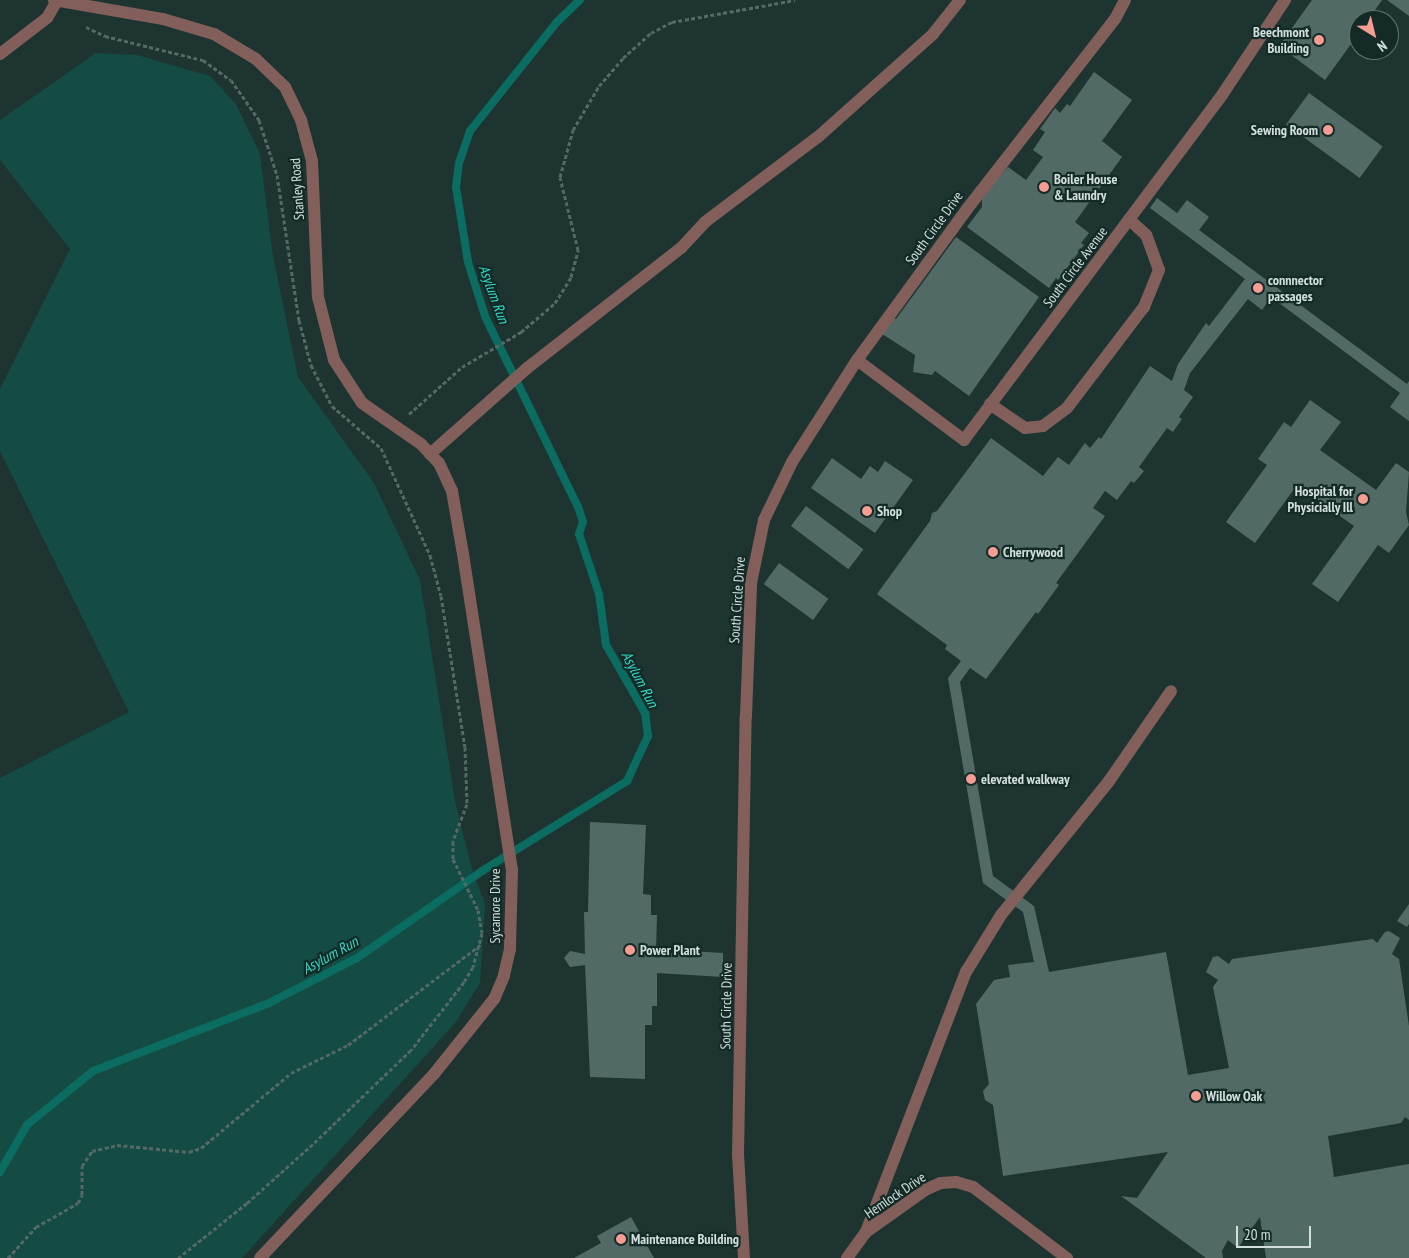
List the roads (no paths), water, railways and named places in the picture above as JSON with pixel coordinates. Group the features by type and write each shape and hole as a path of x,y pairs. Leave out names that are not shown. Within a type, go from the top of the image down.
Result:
{"street":[{"path":"0,54 47,18 55,0"},
{"name":"Stanley Road","path":"55,0 163,19 214,34 256,59 285,87 301,120 312,161 316,276 327,342 337,366 355,395 401,423"},
{"path":"430,454 526,369 680,248 705,222 818,137 933,34 960,0"},
{"name":"South Circle Drive","path":"744,1258 738,1155 751,583 756,548 775,493 857,360 967,209 1115,19 1125,0"},
{"name":"South Circle Avenue","path":"857,360 964,440 1222,95 1285,0"},
{"path":"990,404 1025,428 1043,426 1067,408 1144,307 1159,270 1146,235 1129,219"},
{"name":"Sycamore Drive","path":"260,1258 434,1074 494,999 510,949 512,870 506,843 456,512 446,474 401,423"},
{"path":"866,1232 966,972 1001,915 1109,780 1171,691"},
{"name":"Hemlock Drive","path":"847,1258 866,1232 924,1190 942,1182 956,1182 973,1187 1068,1258"}],"waterway":[{"name":"Asylum Run","path":"0,1172 27,1125 93,1071 269,1003 357,958 482,871 627,781 648,736 645,713 606,645 599,594 579,534 583,522 578,507 485,316 468,262 456,187 459,163 470,131 557,22 580,0"}],"place":[{"name":"Beechmont Building","path":"1319,40"},
{"name":"Sewing Room","path":"1328,130"},
{"name":"Boiler House & Laundry","path":"1044,187"},
{"name":"connnector passages","path":"1258,288"},
{"name":"Hospital for Physicially Ill","path":"1363,499"},
{"name":"Shop","path":"867,511"},
{"name":"Cherrywood","path":"993,552"},
{"name":"elevated walkway","path":"971,779"},
{"name":"Power Plant","path":"630,950"},
{"name":"Willow Oak","path":"1196,1096"},
{"name":"Maintenance Building","path":"621,1239"}]}
